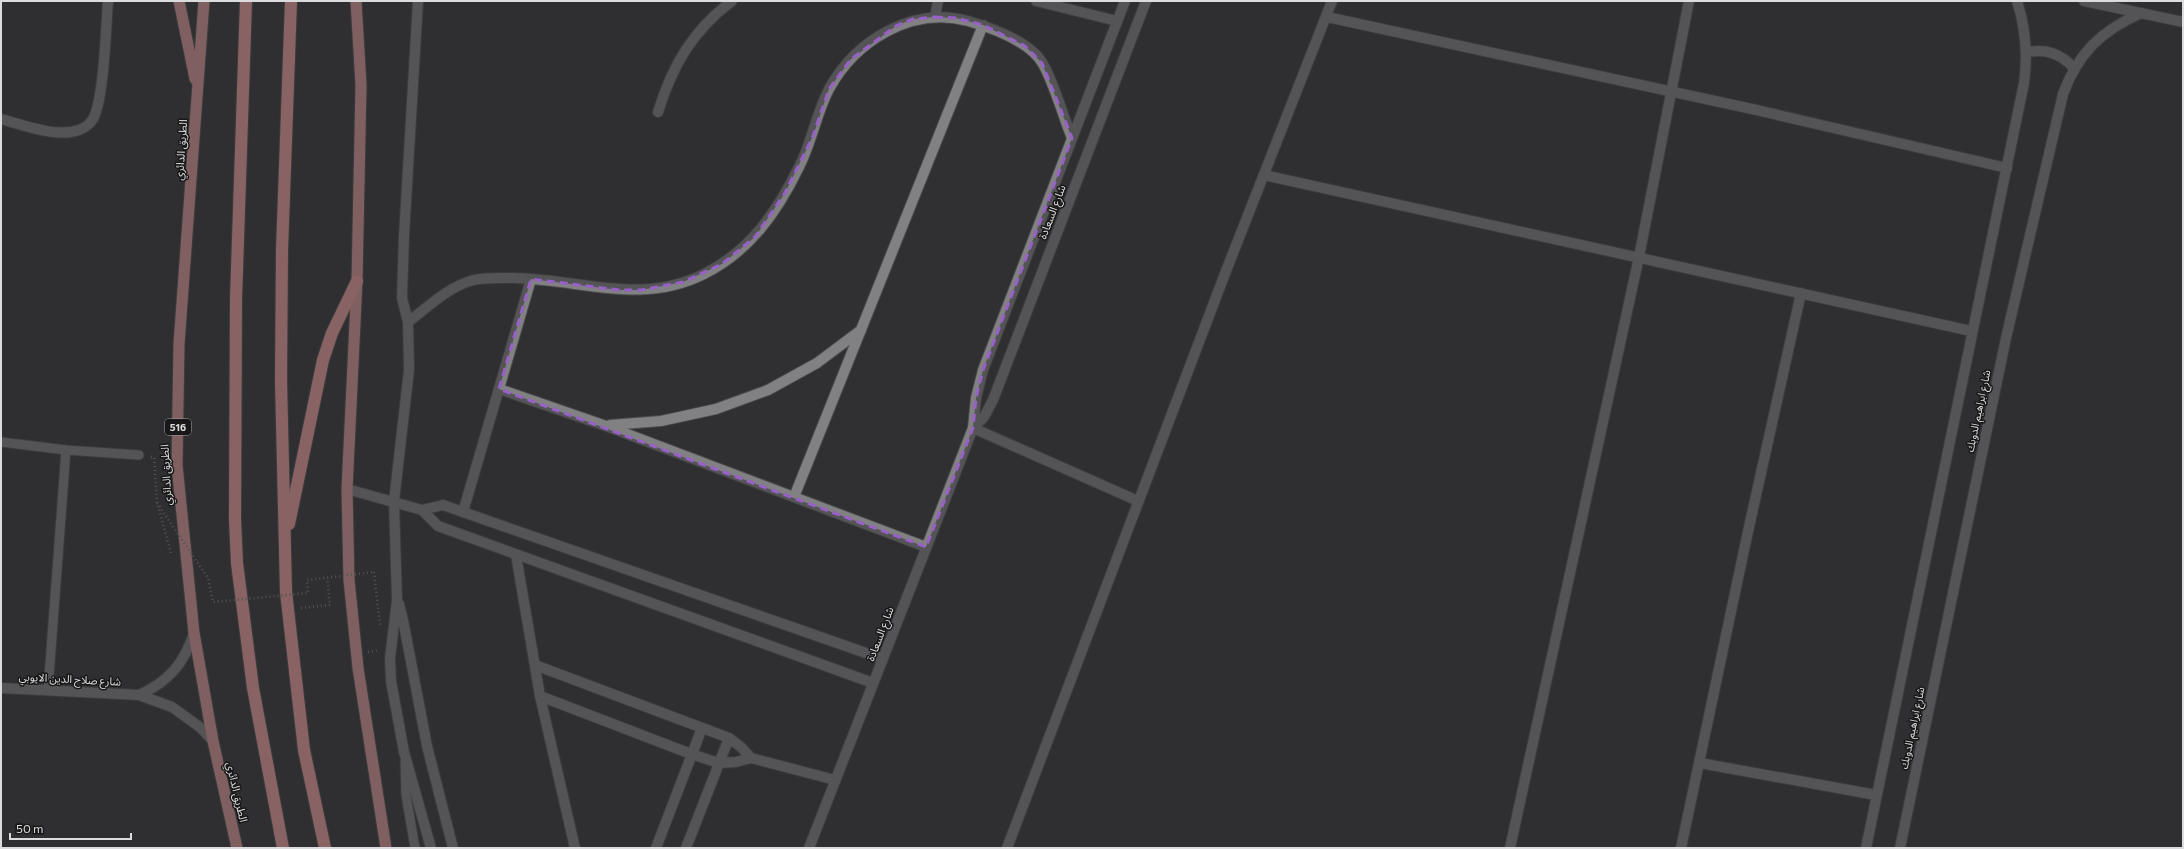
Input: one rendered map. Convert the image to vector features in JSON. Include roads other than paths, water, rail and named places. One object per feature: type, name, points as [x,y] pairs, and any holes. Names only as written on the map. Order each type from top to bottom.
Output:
[{"type":"highway","points":[[179,1],[198,94]]},
{"type":"highway","name":"الطريق الدائري","points":[[204,1],[179,344],[177,465],[194,633],[213,741],[237,848]]},
{"type":"highway","points":[[246,1],[236,299],[235,519],[237,563],[253,688],[283,848]]},
{"type":"highway","points":[[292,1],[282,273],[281,380],[287,610],[304,750],[325,848]]},
{"type":"highway","points":[[356,1],[361,85],[357,281],[347,489],[349,580],[357,661],[386,848]]},
{"type":"highway","points":[[285,544],[323,360],[343,306],[357,281]]},
{"type":"street","points":[[1,119],[43,130],[77,131],[84,128],[92,119],[99,97],[108,1]]},
{"type":"street","points":[[418,1],[404,236],[402,298],[408,322],[409,370],[394,501],[398,600],[390,658],[391,681],[404,752],[431,848]]},
{"type":"street","points":[[658,112],[667,85],[679,58],[696,34],[717,12],[732,1]]},
{"type":"street","points":[[935,17],[938,1]]},
{"type":"street","points":[[1036,1],[1117,21]]},
{"type":"street","name":"شارع السعادة","points":[[809,848],[834,780],[973,428],[976,398],[983,370],[1125,1]]},
{"type":"street","name":"شارع السعادة","points":[[973,428],[984,417],[993,400],[1146,1]]},
{"type":"street","points":[[1007,848],[1138,501],[1332,1]]},
{"type":"street","points":[[1510,848],[1639,257],[1689,1]]},
{"type":"street","name":"شارع ابراهيم الدوبك","points":[[1866,848],[1971,331],[2024,83],[2027,52],[2022,18],[2017,1]]},
{"type":"street","points":[[2084,1],[2183,22]]},
{"type":"street","name":"شارع ابراهيم الدوبك","points":[[1900,848],[2006,338],[2062,94],[2074,68],[2087,50],[2102,35],[2121,22],[2141,13]]},
{"type":"street","points":[[1326,16],[1672,92],[2006,168]]},
{"type":"street","points":[[408,322],[462,284],[486,278],[531,278],[619,290],[641,290],[683,282],[722,264],[755,237],[773,214],[800,165],[829,89],[851,59],[865,46],[896,26],[913,19],[935,17],[956,18],[983,25],[1006,34],[1025,46],[1042,63],[1072,138]]},
{"type":"street","points":[[794,497],[983,25]]},
{"type":"street","points":[[2027,52],[2037,51],[2058,54],[2074,68]]},
{"type":"street","points":[[1264,175],[1971,331]]},
{"type":"street","points":[[463,512],[531,278]]},
{"type":"street","points":[[1681,848],[1747,536],[1801,293]]},
{"type":"street","points":[[606,426],[661,421],[716,409],[768,390],[817,363],[862,329]]},
{"type":"street","points":[[499,389],[606,426],[926,547]]},
{"type":"street","points":[[973,428],[1138,501]]},
{"type":"street","points":[[347,489],[422,510],[438,526],[873,683]]},
{"type":"street","points":[[422,510],[444,505],[883,659]]},
{"type":"street","points":[[516,555],[540,696],[575,848]]},
{"type":"street","points":[[398,600],[427,746],[453,848]]},
{"type":"street","name":"شارع صلاح الدين الايوبي","points":[[139,695],[155,688],[169,678],[180,665],[189,650],[194,633]]},
{"type":"street","points":[[535,666],[729,738],[741,747],[751,758]]},
{"type":"street","name":"شارع صلاح الدين الايوبي","points":[[1,688],[139,695],[156,700],[177,710],[201,728],[213,741]]},
{"type":"street","points":[[540,696],[691,754],[720,763],[736,762],[751,758],[834,780]]},
{"type":"street","points":[[656,848],[702,728]]},
{"type":"street","points":[[686,848],[729,738]]},
{"type":"street","points":[[1700,763],[1876,795]]},
{"type":"lane","points":[[1,442],[66,450],[139,455]]},
{"type":"lane","points":[[48,690],[66,450]]},
{"type":"lane","points":[[404,752],[406,795],[415,848]]}]
